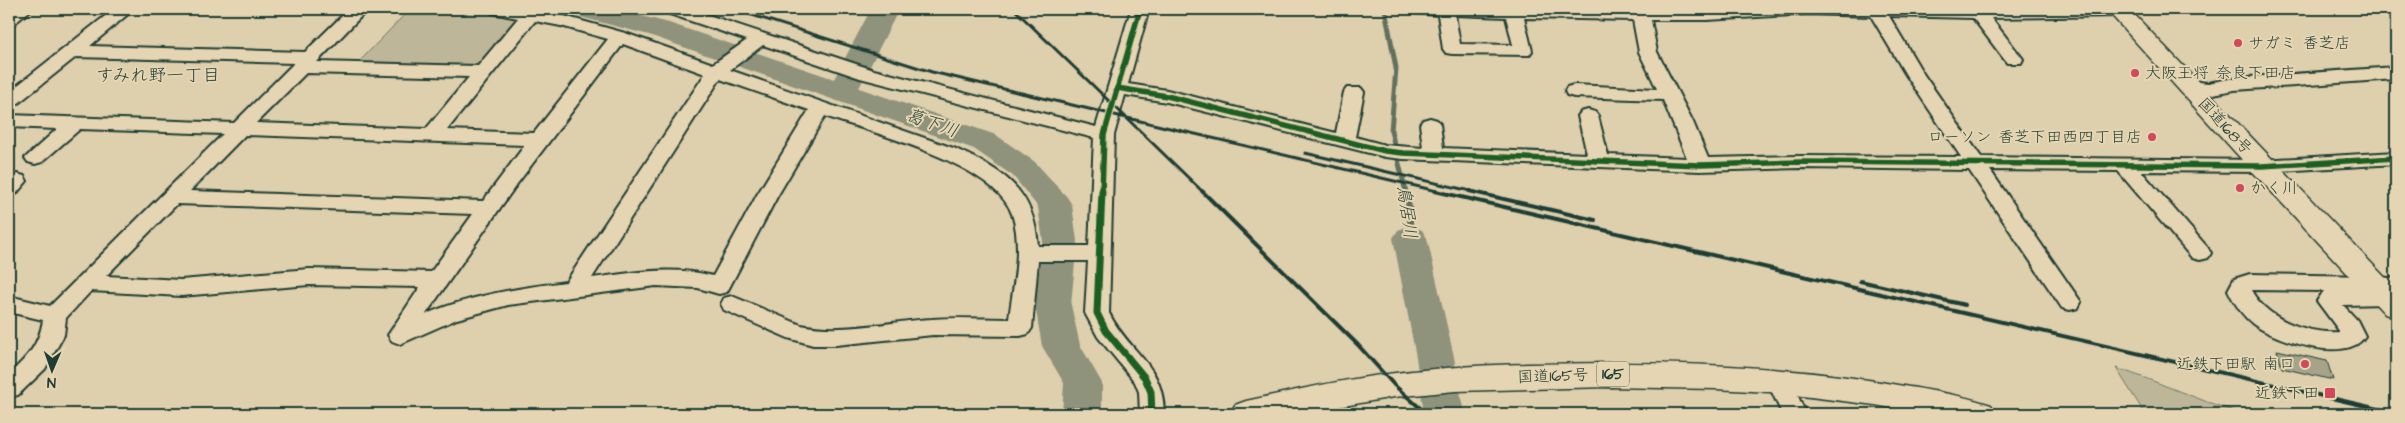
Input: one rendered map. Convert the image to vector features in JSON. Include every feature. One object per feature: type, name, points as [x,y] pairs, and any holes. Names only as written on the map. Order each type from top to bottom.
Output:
[{"type":"highway","name":"国道168号","points":[[2118,10],[2262,166],[2388,293]]},
{"type":"highway","name":"国道165号","points":[[1246,414],[1293,403],[1394,385],[1464,379],[1622,374],[1779,381],[1886,396],[1980,414]]},
{"type":"street","points":[[9,19],[23,9]]},
{"type":"street","points":[[11,98],[124,9]]},
{"type":"street","points":[[9,388],[36,363],[52,335],[55,315],[85,282],[359,9]]},
{"type":"street","points":[[498,9],[531,14],[619,37],[949,153],[977,166],[996,179],[1018,202],[1026,223],[1026,254],[1020,328],[933,327],[836,336],[813,336],[796,332],[732,304]]},
{"type":"street","points":[[673,9],[756,42],[866,74],[1104,135]]},
{"type":"street","points":[[1140,9],[1104,135],[1097,313],[1106,331],[1145,378],[1151,392],[1152,414]]},
{"type":"street","points":[[1422,9],[1514,13],[1591,12],[1641,14],[1876,9],[1978,13],[2118,10]]},
{"type":"street","points":[[1876,9],[1915,75],[2070,302]]},
{"type":"street","points":[[1446,11],[1452,49],[1523,52],[1514,13]]},
{"type":"street","points":[[1978,13],[2014,59]]},
{"type":"street","points":[[432,135],[531,14]]},
{"type":"street","points":[[1641,14],[1648,52],[1670,96],[1700,165]]},
{"type":"street","points":[[619,37],[538,139],[436,280],[400,335],[450,313],[482,303],[573,289],[656,278],[698,280],[719,286],[745,232],[783,166],[822,107]]},
{"type":"street","points":[[573,289],[717,70],[756,42]]},
{"type":"street","points":[[72,51],[482,72]]},
{"type":"street","points":[[2189,87],[2208,89],[2234,84],[2396,73]]},
{"type":"street","points":[[1117,88],[1167,96],[1394,152],[1700,165],[1774,162],[2262,166],[2396,158]]},
{"type":"street","points":[[1574,91],[1670,96]]},
{"type":"street","points":[[1345,140],[1354,92]]},
{"type":"street","points":[[1588,116],[1599,160]]},
{"type":"street","points":[[9,121],[538,139]]},
{"type":"street","points":[[35,158],[76,123]]},
{"type":"street","points":[[1430,124],[1434,154]]},
{"type":"street","points":[[2125,166],[2200,253]]},
{"type":"street","points":[[171,197],[488,208]]},
{"type":"street","points":[[1026,254],[1098,253]]},
{"type":"street","points":[[85,282],[182,288],[309,277],[436,280]]},
{"type":"street","points":[[2250,282],[2388,293],[2331,297],[2328,301],[2331,307],[2351,330],[2353,336],[2343,342],[2284,331],[2272,326],[2258,316],[2239,290],[2242,285],[2250,282]]},
{"type":"street","points":[[9,304],[55,315]]},
{"type":"street","points":[[1779,381],[1794,414]]},
{"type":"shaded area","points":[[410,9],[479,9],[522,15],[483,65],[474,68],[356,65]]},
{"type":"shaded area","points":[[2116,368],[2212,404],[2245,414],[2145,414]]},
{"type":"building","name":"近鉄下田駅 南口","points":[[2277,350],[2327,361],[2333,380],[2282,368]]},
{"type":"waterway","name":"葛下川","points":[[583,9],[659,29],[985,142],[1024,169],[1055,205],[1060,241],[1053,305],[1061,346],[1083,383],[1082,414]]},
{"type":"waterway","points":[[842,92],[885,9]]},
{"type":"waterway","name":"鳥居川","points":[[1385,9],[1396,68],[1391,131],[1406,192]]},
{"type":"waterway","name":"鳥居川","points":[[1405,191],[1410,211],[1410,238]]},
{"type":"waterway","name":"鳥居川","points":[[1410,238],[1435,357],[1444,414]]},
{"type":"railway","points":[[733,9],[932,72],[1126,118]]},
{"type":"railway","points":[[1014,9],[1126,118]]},
{"type":"railway","points":[[1126,118],[1441,192]]},
{"type":"railway","points":[[1126,118],[1203,192]]},
{"type":"railway","points":[[1305,153],[1475,192]]},
{"type":"railway","points":[[1202,191],[1358,345],[1394,385],[1427,414]]},
{"type":"railway","points":[[1435,191],[2396,413]]},
{"type":"railway","points":[[1469,191],[1595,220]]},
{"type":"railway","points":[[1860,281],[1965,305]]},
{"type":"cycle path","points":[[1140,9],[1104,135],[1097,313],[1106,331],[1145,378],[1151,392],[1152,414]]},
{"type":"cycle path","points":[[1117,88],[1167,96],[1385,151],[1403,153],[1700,165],[1800,162],[2262,166],[2396,158]]},
{"type":"place","name":"サガミ 香芝店","points":[[2238,43]]},
{"type":"place","name":"大阪王将 奈良下田店","points":[[2135,73]]},
{"type":"place","name":"ローソン 香芝下田西四丁目店","points":[[2152,137]]},
{"type":"place","name":"かく川","points":[[2240,188]]},
{"type":"place","name":"近鉄下田駅 南口","points":[[2305,364]]},
{"type":"place","name":"近鉄下田","points":[[2330,393]]},
{"type":"district","name":"すみれ野一丁目","points":[[158,75]]}]
